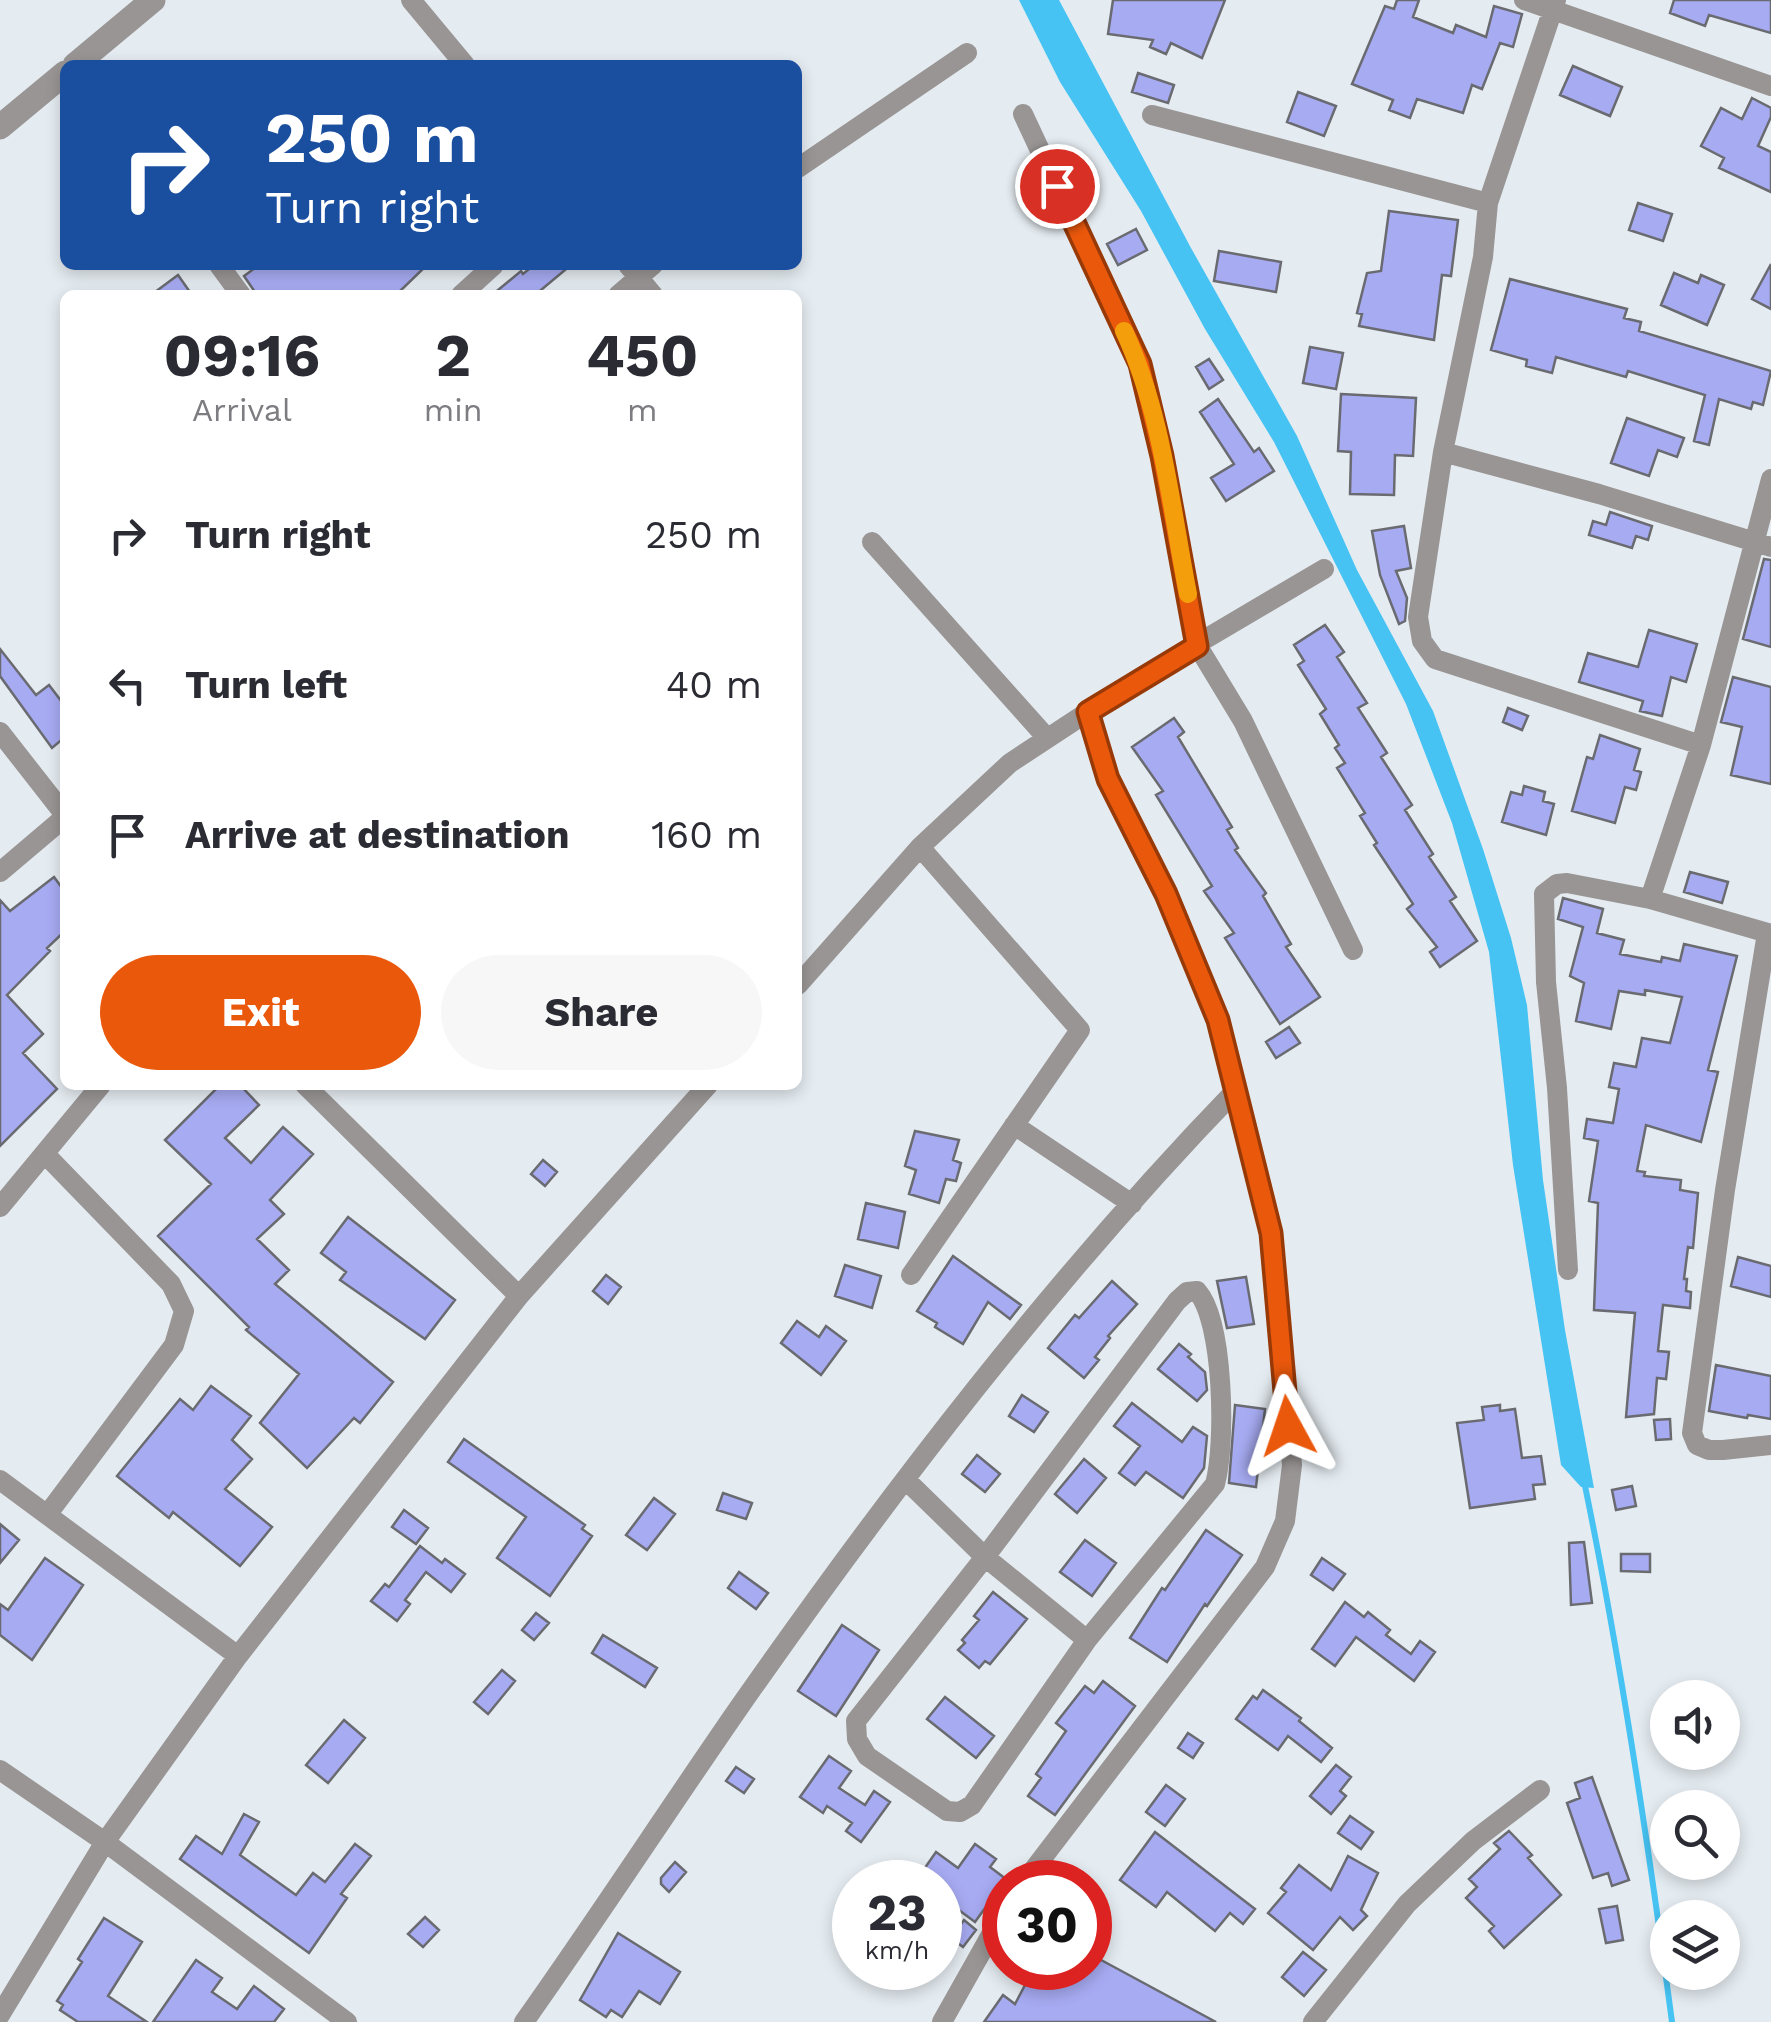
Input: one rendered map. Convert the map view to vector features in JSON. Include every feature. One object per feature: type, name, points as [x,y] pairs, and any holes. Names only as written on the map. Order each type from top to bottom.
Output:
[{"type":"street","points":[[81,60],[153,0]]},
{"type":"street","points":[[411,0],[461,60]]},
{"type":"street","points":[[1524,0],[1555,4],[1771,86]]},
{"type":"street","points":[[1555,4],[1488,202],[1483,257],[1443,452],[1418,616],[1422,641],[1435,659],[1701,745]]},
{"type":"street","points":[[802,165],[967,53]]},
{"type":"street","points":[[0,126],[60,77]]},
{"type":"street","points":[[1024,114],[1140,364],[1162,456],[1197,646],[1243,721],[1353,950]]},
{"type":"street","points":[[1152,115],[1488,202]]},
{"type":"street","points":[[466,290],[488,270]]},
{"type":"street","points":[[622,290],[639,270]]},
{"type":"street","points":[[1443,452],[1599,494],[1763,545]]},
{"type":"street","points":[[1650,900],[1763,545],[1771,479]]},
{"type":"street","points":[[872,542],[1047,738]]},
{"type":"street","points":[[802,980],[920,847],[1010,763],[1324,568]]},
{"type":"street","points":[[1041,1860],[1265,1568],[1285,1521],[1292,1465],[1271,1233],[1237,1089],[1218,1020],[1166,894],[1108,779],[1088,712]]},
{"type":"street","points":[[0,732],[60,804]]},
{"type":"street","points":[[0,872],[60,808]]},
{"type":"street","points":[[911,1275],[1080,1030],[920,847]]},
{"type":"street","points":[[1568,1270],[1546,982],[1544,894],[1557,884],[1567,884],[1650,900],[1769,934],[1725,1190],[1692,1433],[1698,1445],[1709,1450],[1771,1445]]},
{"type":"street","points":[[524,2022],[599,1918],[738,1708],[906,1480],[1062,1284],[1237,1089]]},
{"type":"street","points":[[0,1207],[97,1090]]},
{"type":"street","points":[[309,1090],[518,1296]]},
{"type":"street","points":[[7,2016],[105,1842],[238,1656],[518,1296],[703,1090]]},
{"type":"street","points":[[1014,1125],[1132,1204]]},
{"type":"street","points":[[45,1154],[171,1284],[184,1310],[174,1345],[47,1515]]},
{"type":"street","points":[[1196,1291],[1205,1300],[1220,1372],[1220,1466],[1215,1484],[1087,1640],[972,1806],[960,1812],[946,1811],[867,1756],[857,1739],[856,1721],[984,1557],[1177,1301],[1187,1292],[1196,1291]]},
{"type":"street","points":[[0,1480],[238,1656]]},
{"type":"street","points":[[906,1480],[984,1557],[1087,1640]]},
{"type":"street","points":[[0,1770],[105,1842],[347,2022]]},
{"type":"street","points":[[1313,2022],[1406,1904],[1473,1841],[1540,1790]]},
{"type":"street","points":[[942,2022],[982,1951]]},
{"type":"water","points":[[1019,0],[1059,0],[1297,436],[1357,570],[1433,711],[1483,849],[1527,1005],[1543,1180],[1594,1488],[1581,1487],[1561,1465],[1513,1165],[1489,952],[1452,823],[1406,704],[1274,442],[1205,329],[1141,211],[1060,82]]},
{"type":"building","points":[[1113,0],[1225,0],[1202,58],[1171,43],[1166,54],[1150,47],[1153,40],[1108,34]]},
{"type":"building","points":[[1397,0],[1419,0],[1413,17],[1453,33],[1456,25],[1486,37],[1494,6],[1522,14],[1513,47],[1500,43],[1482,89],[1472,85],[1463,113],[1417,99],[1410,118],[1389,110],[1393,100],[1352,84],[1385,6],[1394,9]]},
{"type":"building","points":[[1674,0],[1771,0],[1771,33],[1709,15],[1705,26],[1670,13]]},
{"type":"building","points":[[1573,66],[1622,87],[1610,116],[1560,95]]},
{"type":"building","points":[[1138,73],[1174,85],[1168,103],[1132,92]]},
{"type":"building","points":[[1298,92],[1336,106],[1324,136],[1287,122]]},
{"type":"building","points":[[1752,98],[1771,108],[1758,146],[1771,152],[1771,192],[1719,168],[1724,158],[1701,146],[1721,108],[1742,119]]},
{"type":"building","points":[[1638,203],[1672,214],[1663,241],[1629,230]]},
{"type":"building","points":[[1389,211],[1458,220],[1451,276],[1442,275],[1434,340],[1359,326],[1362,314],[1357,313],[1367,273],[1381,271]]},
{"type":"building","points":[[1136,229],[1147,250],[1118,265],[1107,244]]},
{"type":"building","points":[[1219,251],[1281,262],[1276,292],[1214,281]]},
{"type":"building","points":[[1771,264],[1771,309],[1752,299]]},
{"type":"building","points":[[252,270],[422,270],[401,290],[254,290],[244,276]]},
{"type":"building","points":[[528,270],[565,270],[541,290],[498,290],[521,271],[523,274]]},
{"type":"building","points":[[1674,273],[1698,283],[1701,275],[1724,285],[1707,325],[1661,305]]},
{"type":"building","points":[[178,275],[188,290],[158,290]]},
{"type":"building","points":[[1510,279],[1627,309],[1624,318],[1641,322],[1639,331],[1771,371],[1763,405],[1753,402],[1751,409],[1719,399],[1709,445],[1694,441],[1705,395],[1628,371],[1626,377],[1556,357],[1552,373],[1526,366],[1527,360],[1491,350]]},
{"type":"building","points":[[1310,347],[1343,353],[1336,389],[1303,383]]},
{"type":"building","points":[[1209,359],[1223,380],[1209,389],[1196,367]]},
{"type":"building","points":[[1341,394],[1416,398],[1413,456],[1395,455],[1394,495],[1350,494],[1351,452],[1338,451]]},
{"type":"building","points":[[1218,399],[1254,452],[1259,448],[1274,471],[1226,501],[1211,478],[1234,464],[1200,412]]},
{"type":"building","points":[[1627,418],[1684,438],[1677,457],[1658,450],[1649,476],[1611,463]]},
{"type":"building","points":[[1610,512],[1652,526],[1648,540],[1636,536],[1632,548],[1589,535],[1593,521],[1606,525]]},
{"type":"building","points":[[1404,526],[1411,568],[1396,571],[1407,598],[1405,621],[1399,624],[1380,575],[1372,531]]},
{"type":"building","points":[[1764,559],[1771,560],[1771,647],[1743,639]]},
{"type":"building","points":[[1325,625],[1344,652],[1337,657],[1367,703],[1358,708],[1387,753],[1381,757],[1412,805],[1405,810],[1433,854],[1429,857],[1456,897],[1450,901],[1477,941],[1440,967],[1430,952],[1437,947],[1407,909],[1413,904],[1374,845],[1377,843],[1360,816],[1365,813],[1337,768],[1345,763],[1320,714],[1326,709],[1298,665],[1304,661],[1294,645]]},
{"type":"building","points":[[1649,630],[1697,644],[1686,682],[1671,677],[1662,716],[1640,711],[1643,701],[1579,682],[1588,653],[1638,667]]},
{"type":"building","points":[[0,649],[36,695],[49,685],[60,699],[60,741],[52,748],[0,676]]},
{"type":"building","points":[[1733,677],[1771,687],[1771,784],[1731,775],[1742,727],[1721,722]]},
{"type":"building","points":[[1508,708],[1528,716],[1522,730],[1503,722]]},
{"type":"building","points":[[1174,718],[1184,732],[1178,737],[1232,827],[1227,830],[1238,848],[1235,850],[1266,893],[1263,896],[1291,944],[1286,947],[1320,997],[1280,1024],[1225,938],[1234,933],[1204,891],[1212,886],[1156,795],[1163,791],[1132,747]]},
{"type":"building","points":[[1600,735],[1640,749],[1634,770],[1641,772],[1636,790],[1625,787],[1615,823],[1572,811],[1587,757],[1593,759]]},
{"type":"building","points":[[1524,786],[1545,792],[1543,801],[1554,804],[1546,835],[1502,822],[1511,792],[1522,795]]},
{"type":"building","points":[[1690,872],[1728,882],[1722,903],[1684,892]]},
{"type":"building","points":[[54,877],[60,885],[60,936],[7,995],[43,1034],[23,1053],[57,1089],[0,1146],[0,900],[10,911]]},
{"type":"building","points":[[1563,898],[1603,909],[1597,933],[1624,940],[1620,954],[1661,962],[1662,957],[1680,961],[1684,944],[1737,956],[1708,1070],[1718,1072],[1701,1142],[1646,1125],[1637,1171],[1645,1172],[1644,1176],[1681,1180],[1680,1190],[1698,1193],[1693,1248],[1688,1247],[1684,1279],[1686,1291],[1691,1292],[1690,1308],[1663,1305],[1658,1351],[1669,1352],[1666,1379],[1657,1378],[1654,1414],[1626,1417],[1635,1313],[1594,1310],[1598,1203],[1589,1201],[1598,1141],[1584,1138],[1587,1119],[1613,1123],[1619,1089],[1609,1087],[1614,1063],[1636,1067],[1642,1038],[1670,1043],[1682,997],[1645,990],[1645,995],[1619,991],[1611,1029],[1576,1021],[1584,983],[1570,976],[1583,927],[1558,919]]},
{"type":"building","points":[[1289,1027],[1300,1043],[1276,1058],[1266,1042]]},
{"type":"building","points":[[215,1090],[245,1090],[259,1105],[225,1138],[251,1163],[283,1127],[313,1154],[270,1200],[284,1214],[257,1239],[289,1270],[275,1284],[393,1382],[360,1423],[354,1418],[307,1468],[260,1423],[299,1374],[246,1330],[249,1327],[158,1236],[211,1184],[165,1140]]},
{"type":"building","points":[[915,1131],[959,1140],[953,1160],[961,1163],[956,1181],[946,1179],[939,1203],[909,1194],[916,1170],[905,1166]]},
{"type":"building","points":[[543,1160],[557,1172],[545,1186],[531,1174]]},
{"type":"building","points":[[866,1203],[905,1212],[898,1248],[858,1239]]},
{"type":"building","points":[[348,1217],[455,1300],[425,1339],[340,1280],[346,1272],[321,1253]]},
{"type":"building","points":[[953,1256],[1021,1305],[1010,1319],[988,1302],[963,1344],[917,1311]]},
{"type":"building","points":[[1738,1257],[1771,1266],[1771,1297],[1731,1286]]},
{"type":"building","points":[[845,1265],[881,1276],[872,1308],[835,1296]]},
{"type":"building","points":[[606,1275],[621,1287],[608,1304],[593,1291]]},
{"type":"building","points":[[1246,1277],[1254,1324],[1227,1328],[1217,1281]]},
{"type":"building","points":[[1112,1281],[1137,1304],[1108,1336],[1095,1357],[1099,1360],[1084,1378],[1048,1348],[1075,1315],[1079,1318]]},
{"type":"building","points":[[797,1321],[819,1337],[826,1326],[846,1341],[821,1375],[781,1343]]},
{"type":"building","points":[[1179,1344],[1205,1372],[1207,1390],[1197,1401],[1158,1369]]},
{"type":"building","points":[[1716,1365],[1771,1376],[1771,1419],[1709,1411]]},
{"type":"building","points":[[211,1386],[251,1416],[232,1440],[252,1459],[225,1489],[272,1527],[240,1566],[173,1512],[169,1518],[117,1476],[180,1399],[193,1410]]},
{"type":"building","points":[[1022,1395],[1048,1412],[1034,1432],[1009,1416]]},
{"type":"building","points":[[1132,1403],[1182,1442],[1193,1427],[1207,1436],[1204,1468],[1183,1498],[1146,1472],[1135,1485],[1119,1473],[1140,1446],[1114,1426]]},
{"type":"building","points":[[1235,1405],[1265,1409],[1256,1487],[1229,1483]]},
{"type":"building","points":[[1500,1405],[1500,1411],[1515,1409],[1522,1458],[1541,1456],[1545,1484],[1533,1485],[1535,1499],[1470,1508],[1457,1423],[1484,1420],[1482,1407]]},
{"type":"building","points":[[1670,1419],[1671,1439],[1656,1440],[1654,1420]]},
{"type":"building","points":[[464,1439],[585,1525],[582,1529],[592,1536],[550,1596],[497,1558],[526,1517],[448,1462]]},
{"type":"building","points":[[977,1455],[1000,1474],[985,1492],[962,1474]]},
{"type":"building","points":[[1084,1459],[1106,1478],[1077,1513],[1055,1494]]},
{"type":"building","points":[[1632,1486],[1636,1506],[1616,1510],[1612,1490]]},
{"type":"building","points":[[723,1493],[752,1503],[746,1519],[717,1510]]},
{"type":"building","points":[[654,1498],[675,1514],[647,1550],[626,1535]]},
{"type":"building","points":[[404,1510],[428,1528],[416,1544],[392,1527]]},
{"type":"building","points":[[0,1524],[19,1540],[0,1563]]},
{"type":"building","points":[[1206,1530],[1242,1555],[1167,1662],[1130,1638]]},
{"type":"building","points":[[1085,1540],[1116,1563],[1092,1596],[1060,1572]]},
{"type":"building","points":[[1584,1542],[1592,1603],[1571,1605],[1569,1543]]},
{"type":"building","points":[[420,1546],[465,1574],[451,1592],[426,1572],[405,1600],[410,1604],[397,1621],[371,1601],[385,1584],[389,1587]]},
{"type":"building","points":[[1621,1554],[1650,1554],[1650,1572],[1621,1571]]},
{"type":"building","points":[[45,1558],[83,1585],[32,1660],[0,1635],[0,1604],[8,1610]]},
{"type":"building","points":[[1322,1558],[1345,1574],[1333,1590],[1311,1575]]},
{"type":"building","points":[[739,1572],[768,1593],[756,1609],[728,1588]]},
{"type":"building","points":[[993,1592],[1027,1619],[990,1664],[985,1661],[979,1668],[958,1650],[979,1620],[974,1616]]},
{"type":"building","points":[[1345,1602],[1364,1617],[1368,1612],[1390,1630],[1386,1635],[1411,1654],[1420,1641],[1435,1652],[1414,1681],[1356,1637],[1335,1666],[1312,1649]]},
{"type":"building","points":[[536,1613],[549,1623],[534,1640],[522,1630]]},
{"type":"building","points":[[842,1625],[879,1650],[836,1716],[798,1691]]},
{"type":"building","points":[[603,1635],[657,1668],[645,1687],[592,1653]]},
{"type":"building","points":[[502,1670],[515,1681],[488,1714],[474,1702]]},
{"type":"building","points":[[1103,1681],[1135,1706],[1055,1815],[1028,1796],[1041,1778],[1036,1774],[1066,1731],[1056,1723],[1085,1686],[1094,1693]]},
{"type":"building","points":[[1263,1690],[1301,1718],[1299,1721],[1332,1748],[1321,1762],[1288,1736],[1278,1750],[1236,1719],[1253,1696],[1257,1699]]},
{"type":"building","points":[[945,1697],[994,1736],[976,1758],[927,1719]]},
{"type":"building","points":[[344,1720],[365,1738],[328,1783],[306,1765]]},
{"type":"building","points":[[1188,1733],[1203,1743],[1193,1758],[1178,1748]]},
{"type":"building","points":[[829,1756],[851,1771],[839,1788],[865,1805],[874,1791],[890,1802],[861,1842],[846,1831],[852,1823],[827,1806],[823,1813],[800,1797]]},
{"type":"building","points":[[1336,1765],[1351,1777],[1340,1791],[1346,1796],[1331,1814],[1310,1796]]},
{"type":"building","points":[[736,1767],[754,1779],[744,1793],[726,1781]]},
{"type":"building","points":[[1592,1777],[1629,1880],[1612,1886],[1608,1873],[1593,1878],[1567,1803],[1580,1798],[1575,1783]]},
{"type":"building","points":[[1166,1785],[1185,1799],[1165,1826],[1146,1812]]},
{"type":"building","points":[[244,1814],[259,1822],[240,1855],[296,1895],[313,1873],[325,1882],[355,1844],[371,1856],[341,1894],[347,1898],[309,1953],[180,1859],[196,1836],[222,1854]]},
{"type":"building","points":[[1350,1816],[1373,1832],[1361,1849],[1338,1833]]},
{"type":"building","points":[[1509,1831],[1561,1895],[1504,1948],[1489,1931],[1494,1926],[1466,1898],[1477,1887],[1469,1879],[1500,1849],[1494,1843]]},
{"type":"building","points":[[1155,1832],[1255,1909],[1243,1924],[1230,1913],[1215,1931],[1167,1892],[1156,1907],[1120,1880]]},
{"type":"building","points":[[975,1844],[996,1859],[982,1860],[982,1912],[975,1922],[962,1912],[962,1862]]},
{"type":"building","points":[[936,1852],[947,1860],[930,1860]]},
{"type":"building","points":[[1348,1856],[1378,1873],[1361,1910],[1367,1916],[1353,1930],[1340,1917],[1313,1950],[1268,1913],[1286,1892],[1281,1888],[1299,1865],[1331,1890]]},
{"type":"building","points":[[675,1862],[686,1872],[669,1892],[661,1878]]},
{"type":"building","points":[[1617,1906],[1623,1940],[1606,1943],[1599,1909]]},
{"type":"building","points":[[425,1917],[439,1930],[423,1947],[408,1934]]},
{"type":"building","points":[[104,1918],[142,1942],[108,1996],[147,2022],[78,2022],[60,2010],[63,2005],[57,2001]]},
{"type":"building","points":[[964,1920],[976,1930],[963,1947],[962,1946]]},
{"type":"building","points":[[618,1933],[680,1972],[660,2004],[639,1991],[622,2017],[611,2010],[606,2017],[580,2000]]},
{"type":"building","points":[[1303,1952],[1326,1970],[1304,1996],[1282,1977]]},
{"type":"building","points":[[196,1960],[222,1978],[212,1992],[237,2009],[254,1986],[284,2009],[274,2022],[153,2022]]},
{"type":"building","points":[[1112,1966],[1216,2022],[984,2022],[1003,1995],[1015,2004],[1022,1990],[1112,1990]]},
{"type":"waterway","points":[[1584,1481],[1633,1751],[1672,2022]]},
{"type":"slow traffic","points":[[1124,331],[1140,364],[1188,594]]},
{"type":"route","points":[[1057,186],[1140,364],[1162,456],[1197,646],[1088,712],[1108,779],[1166,894],[1218,1020],[1271,1233],[1288,1426]]}]
